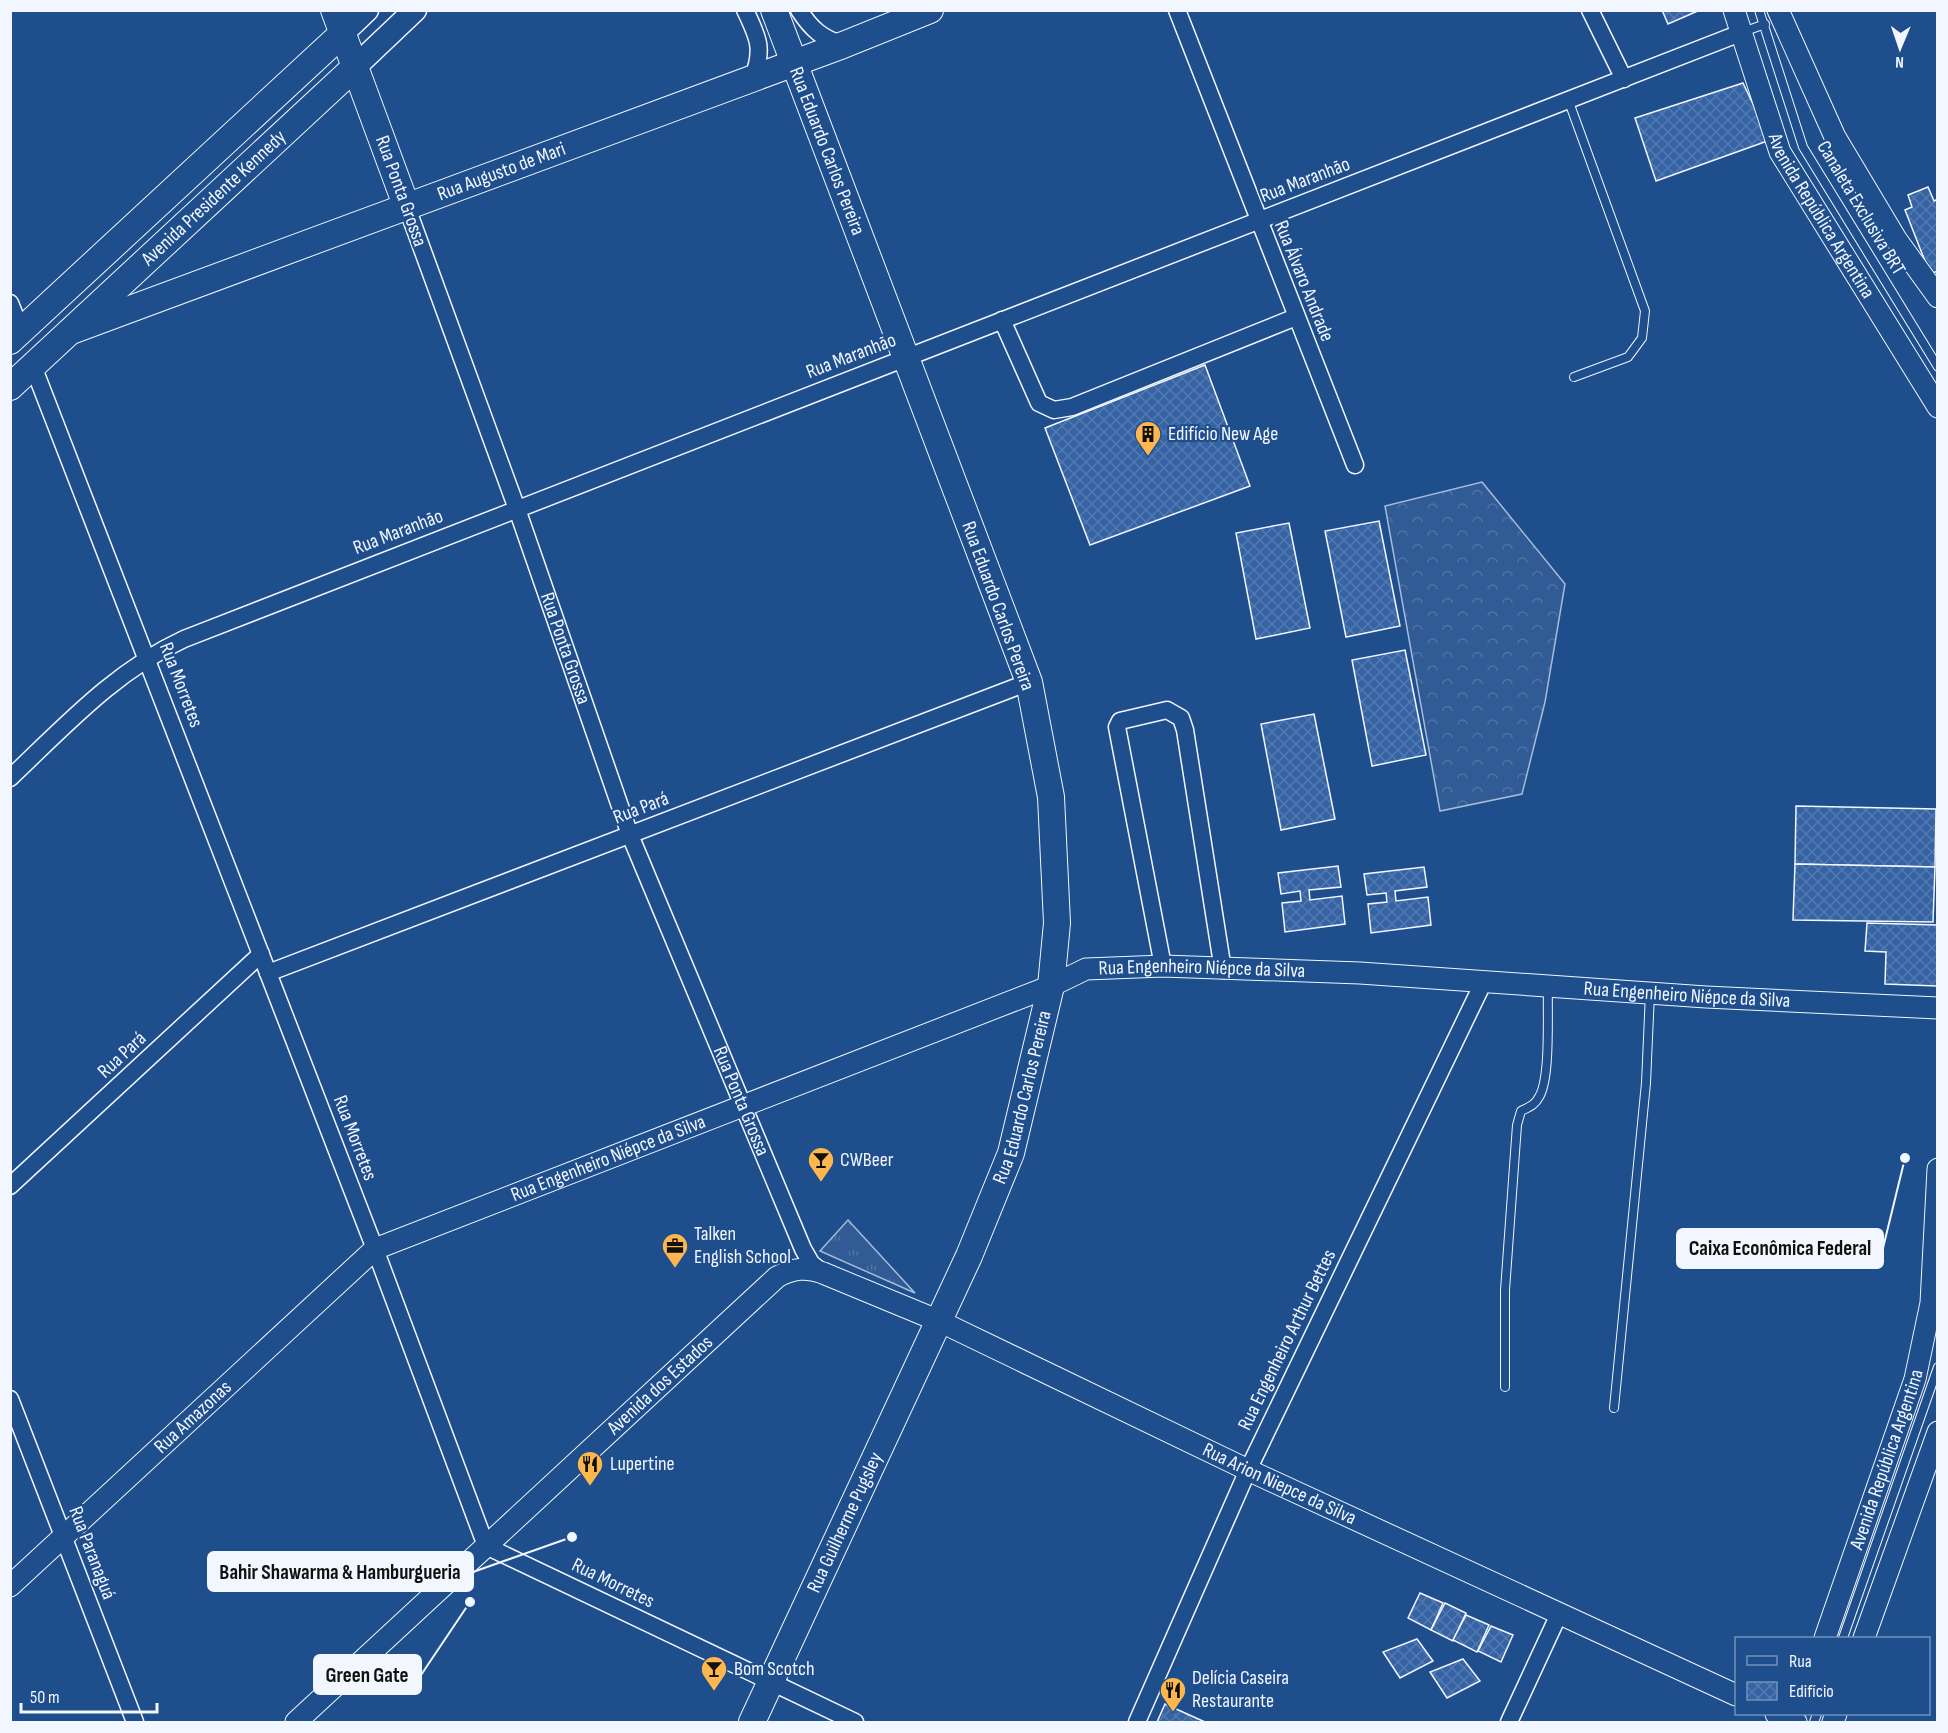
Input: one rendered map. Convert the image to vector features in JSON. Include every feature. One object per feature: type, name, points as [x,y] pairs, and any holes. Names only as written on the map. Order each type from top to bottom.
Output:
[{"type":"main road","name":"Avenida Presidente Kennedy","points":[[14,336],[100,259],[338,22],[367,10]]},
{"type":"main road","name":"Avenida Presidente Kennedy","points":[[10,387],[415,10]]},
{"type":"main road","name":"Rua Eduardo Carlos Pereira","points":[[774,10],[1029,682],[1052,797],[1057,924],[1051,986],[1011,1153],[990,1208],[939,1321]]},
{"type":"main road","name":"Rua Augusto de Mari","points":[[71,331],[843,45],[930,10]]},
{"type":"main road","name":"Rua Ponta Grossa","points":[[338,22],[406,205]]},
{"type":"main road","points":[[100,259],[142,304]]},
{"type":"main road","name":"Rua Guilherme Pugsley","points":[[752,1722],[939,1321]]},
{"type":"street","name":"Rua Eduardo Carlos Pereira","points":[[745,10],[756,33],[761,56],[753,77]]},
{"type":"street","points":[[799,10],[813,30],[824,38],[843,45]]},
{"type":"street","name":"Rua Álvaro Andrade","points":[[1177,10],[1257,221],[1354,465]]},
{"type":"street","points":[[1590,10],[1624,79]]},
{"type":"street","name":"Avenida República Argentina","points":[[1734,10],[1780,152],[1938,407]]},
{"type":"street","points":[[1772,17],[1835,137],[1896,239],[1938,297]]},
{"type":"street","name":"Rua Maranhão","points":[[10,778],[110,684],[147,657],[206,630],[1569,102],[1743,32]]},
{"type":"street","name":"Rua Ponta Grossa","points":[[406,205],[517,509],[630,835],[802,1249],[811,1263],[823,1273]]},
{"type":"street","points":[[10,303],[14,336]]},
{"type":"street","points":[[1002,320],[1040,403],[1054,410],[1072,407],[1296,317]]},
{"type":"street","name":"Rua Morretes","points":[[33,366],[375,1249],[486,1546],[855,1722]]},
{"type":"street","name":"Rua Pará","points":[[268,973],[1029,682]]},
{"type":"street","points":[[1163,966],[1117,727],[1120,721],[1167,710],[1181,718],[1185,730],[1223,970]]},
{"type":"street","name":"Rua Pará","points":[[10,1186],[261,954]]},
{"type":"street","name":"Rua Engenheiro Niépce da Silva","points":[[375,1249],[1051,986],[1086,969],[1163,966],[1223,970],[1360,973],[1650,993],[1938,1008]]},
{"type":"street","name":"Rua Engenheiro Arthur Bettes","points":[[1137,1722],[1248,1470],[1484,981]]},
{"type":"street","name":"Avenida República Argentina","points":[[1825,1637],[1915,1379],[1931,1303],[1938,1170]]},
{"type":"street","name":"Rua Amazonas","points":[[10,1586],[375,1249]]},
{"type":"street","name":"Avenida dos Estados","points":[[296,1722],[777,1277],[804,1268],[823,1273]]},
{"type":"street","name":"Rua Arion Niepce da Silva","points":[[823,1273],[939,1321],[1248,1470],[1735,1694]]},
{"type":"street","name":"Rua Paranaguá","points":[[10,1399],[135,1722]]},
{"type":"street","name":"Avenida República Argentina","points":[[1864,1637],[1938,1432]]},
{"type":"street","points":[[1509,1722],[1559,1614]]},
{"type":"street","points":[[1780,1715],[1796,1722]]},
{"type":"lane","name":"Canaleta Exclusiva BRT","points":[[1759,10],[1772,17],[1803,147],[1938,367]]},
{"type":"lane","points":[[1743,32],[1772,17]]},
{"type":"lane","points":[[1569,102],[1646,311],[1642,338],[1628,357],[1574,377]]},
{"type":"lane","points":[[1505,1387],[1504,1290],[1517,1125],[1521,1111],[1533,1106],[1541,1096],[1545,1075],[1548,985]]},
{"type":"lane","points":[[1614,1408],[1646,1083],[1650,993]]},
{"type":"lane","points":[[1843,1637],[1938,1367]]},
{"type":"green space","points":[[1482,482],[1565,584],[1545,702],[1522,794],[1440,811],[1385,506]]},
{"type":"green space","points":[[848,1220],[915,1293],[820,1251]]},
{"type":"building","points":[[1662,10],[1700,10],[1668,24]]},
{"type":"building","points":[[1743,83],[1770,140],[1656,181],[1635,118]]},
{"type":"building","points":[[1928,187],[1934,201],[1938,199],[1938,271],[1930,274],[1905,210],[1912,207],[1908,195]]},
{"type":"building","name":"Edifício New Age","points":[[1205,365],[1250,486],[1090,545],[1045,428]]},
{"type":"building","points":[[1379,521],[1400,626],[1346,637],[1325,531]]},
{"type":"building","points":[[1289,523],[1310,628],[1256,639],[1236,533]]},
{"type":"building","points":[[1405,650],[1426,755],[1372,766],[1352,660]]},
{"type":"building","points":[[1314,714],[1335,819],[1281,830],[1261,724]]},
{"type":"building","points":[[1796,806],[1936,809],[1935,867],[1795,864]]},
{"type":"building","points":[[1795,864],[1935,867],[1933,922],[1793,920]]},
{"type":"building","points":[[1338,866],[1341,887],[1309,890],[1310,900],[1342,896],[1345,924],[1285,932],[1282,903],[1301,901],[1300,891],[1281,894],[1278,873]]},
{"type":"building","points":[[1424,867],[1427,887],[1395,891],[1396,901],[1428,897],[1431,925],[1371,933],[1368,904],[1387,902],[1386,893],[1367,895],[1364,874]]},
{"type":"building","points":[[1867,923],[1938,925],[1937,986],[1885,984],[1886,952],[1865,951]]},
{"type":"building","points":[[1420,1593],[1443,1603],[1431,1630],[1408,1618]]},
{"type":"building","points":[[1445,1603],[1466,1613],[1453,1641],[1431,1630]]},
{"type":"building","points":[[1466,1615],[1489,1625],[1477,1652],[1453,1640]]},
{"type":"building","points":[[1491,1626],[1513,1635],[1501,1662],[1478,1651]]},
{"type":"building","points":[[1417,1639],[1433,1661],[1400,1678],[1383,1652]]},
{"type":"building","points":[[1463,1659],[1480,1681],[1447,1698],[1430,1672]]},
{"type":"building","name":"Delícia Caseira Restaurante","points":[[1165,1704],[1205,1722],[1157,1722]]},
{"type":"place","name":"Edifício New Age","points":[[1148,457]]},
{"type":"place","name":"Caixa Econômica Federal","points":[[1905,1158]]},
{"type":"place","name":"CWBeer","points":[[821,1183]]},
{"type":"place","name":"Talken English School","points":[[675,1269]]},
{"type":"place","name":"Lupertine","points":[[590,1487]]},
{"type":"place","name":"Bahir Shawarma & Hamburgueria","points":[[572,1537]]},
{"type":"place","name":"Green Gate","points":[[470,1602]]},
{"type":"place","name":"Bom Scotch","points":[[714,1692]]},
{"type":"place","name":"Delícia Caseira Restaurante","points":[[1173,1713]]}]
